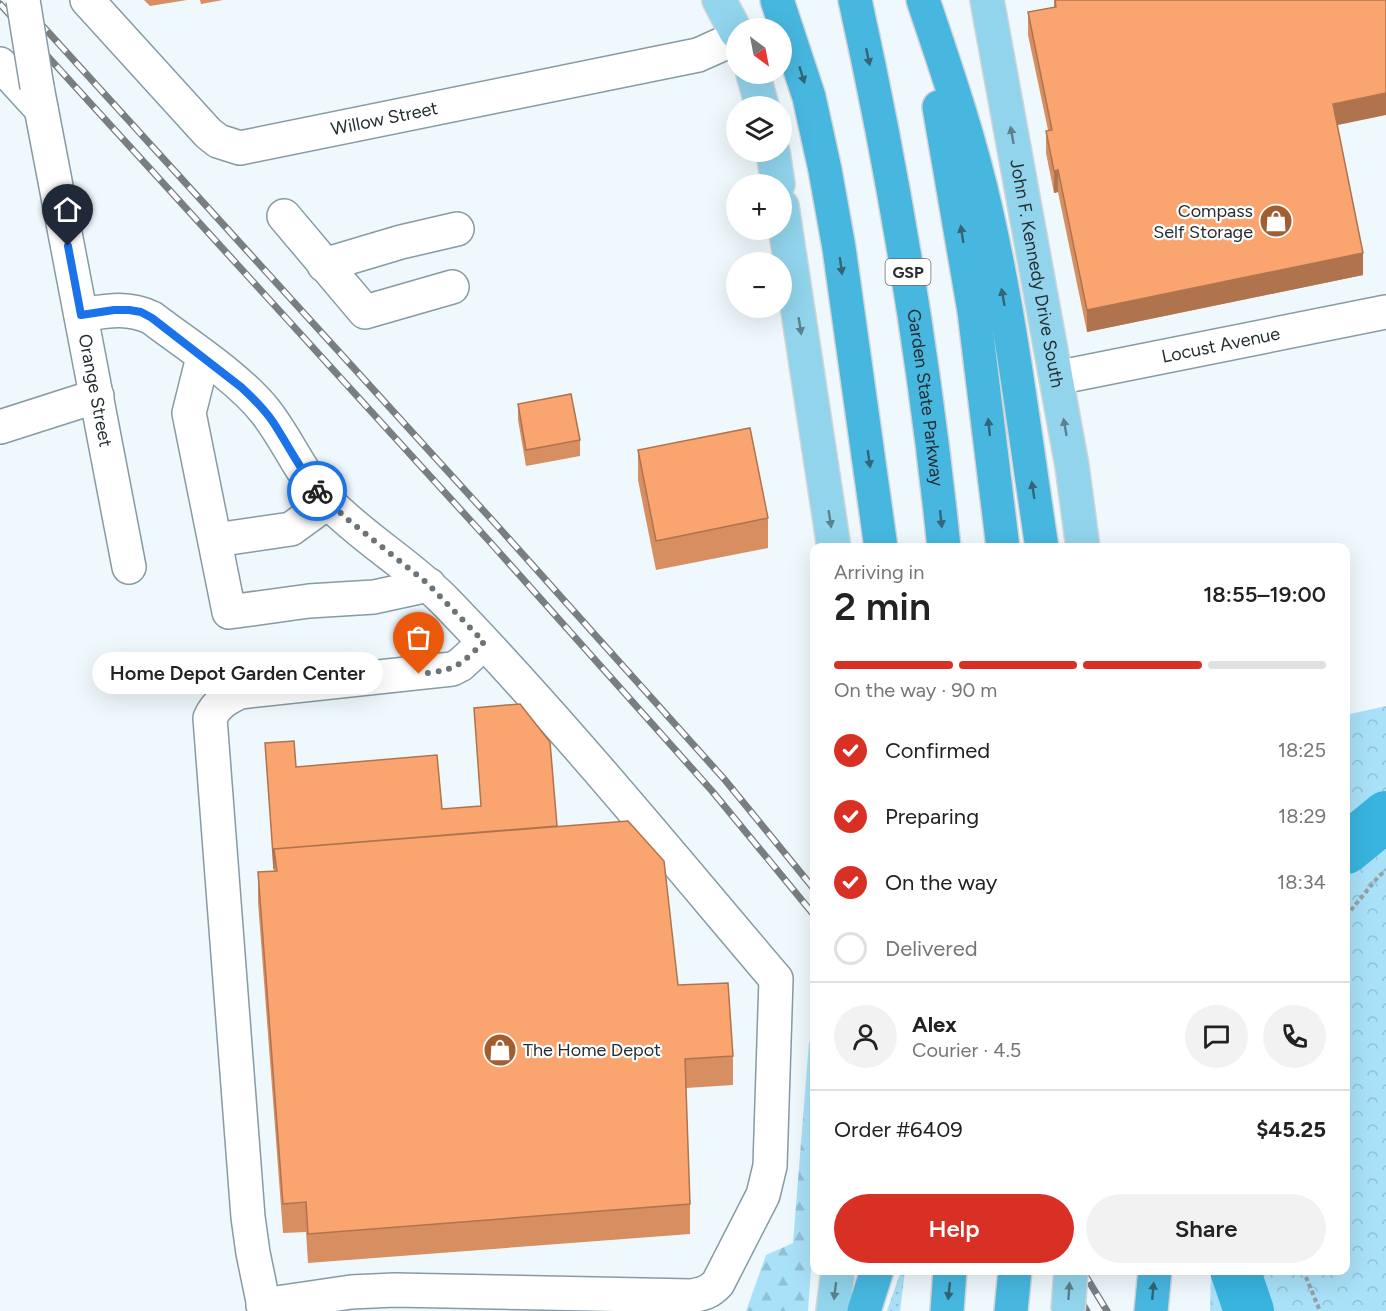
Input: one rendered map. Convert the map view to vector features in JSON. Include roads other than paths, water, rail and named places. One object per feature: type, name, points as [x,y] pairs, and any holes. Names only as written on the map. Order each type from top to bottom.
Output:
[{"type":"highway","points":[[777,0],[809,97],[825,170],[839,249],[881,543]]},
{"type":"highway","name":"Garden State Parkway","points":[[855,0],[882,124],[908,272],[930,421],[943,543]]},
{"type":"highway","points":[[916,0],[941,117],[966,264],[1002,543]]},
{"type":"highway","points":[[923,0],[960,113],[987,214],[1005,308],[1041,543]]},
{"type":"highway","points":[[864,1311],[875,1275]]},
{"type":"highway","points":[[946,1311],[950,1275]]},
{"type":"highway","points":[[1151,1311],[1155,1275]]},
{"type":"main road","points":[[719,0],[729,18]]},
{"type":"main road","name":"John F. Kennedy Drive South","points":[[988,0],[1072,466],[1082,543]]},
{"type":"main road","points":[[787,240],[833,543]]},
{"type":"main road","points":[[832,1311],[837,1275]]},
{"type":"main road","points":[[1068,1311],[1071,1275]]},
{"type":"street","name":"Orange Street","points":[[23,0],[39,98],[129,567]]},
{"type":"street","name":"Willow Street","points":[[87,0],[208,133],[218,141],[240,148],[698,54],[726,42]]},
{"type":"street","points":[[0,64],[39,98]]},
{"type":"street","points":[[284,216],[364,312],[452,287]]},
{"type":"street","points":[[324,265],[401,242],[457,229]]},
{"type":"street","points":[[81,315],[114,310],[141,312],[152,318],[241,387],[265,411],[304,475],[328,502],[429,585],[484,642],[538,700],[776,979],[768,1180],[763,1195],[713,1289],[691,1296],[395,1290],[351,1292],[264,1308],[248,1217],[210,718],[220,703],[240,692],[452,669],[460,665],[484,642]]},
{"type":"street","name":"Locust Avenue","points":[[1056,378],[1386,312]]},
{"type":"street","points":[[203,357],[189,413],[230,612],[309,601],[374,597],[429,585]]},
{"type":"street","points":[[0,427],[97,396]]},
{"type":"street","points":[[215,540],[291,529],[328,502]]},
{"type":"waterway","points":[[1350,846],[1386,816]]},
{"type":"waterway","points":[[1237,1275],[1249,1311]]},
{"type":"railway","points":[[19,0],[725,780],[810,884]]},
{"type":"railway","points":[[0,4],[490,542],[712,791],[810,910]]},
{"type":"railway","points":[[1065,1275],[1087,1311]]},
{"type":"railway","points":[[1085,1275],[1107,1311]]},
{"type":"place","name":"Compass Self Storage","points":[[1276,221]]},
{"type":"place","name":"Home Depot Garden Center","points":[[419,674]]},
{"type":"place","name":"The Home Depot","points":[[500,1050]]}]
